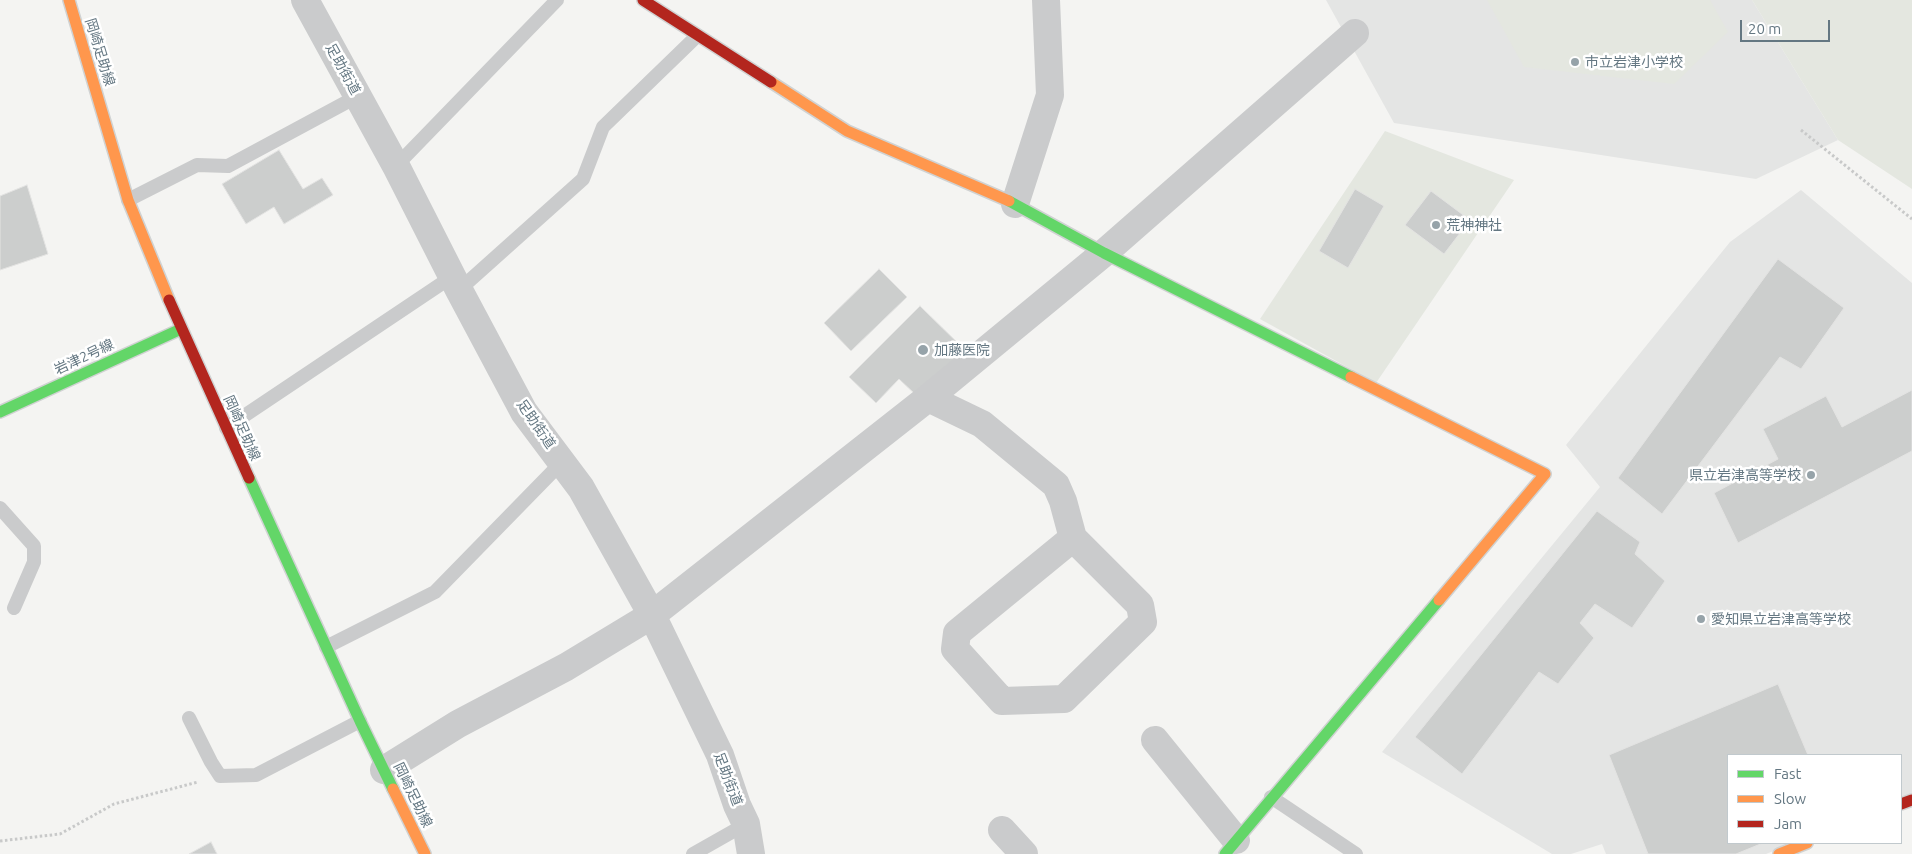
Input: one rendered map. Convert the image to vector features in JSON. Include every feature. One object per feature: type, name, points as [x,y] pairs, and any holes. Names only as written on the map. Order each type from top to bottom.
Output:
[{"type":"street","name":"岡崎足助線","points":[[68,0],[128,200],[181,329],[360,721],[425,854]]},
{"type":"street","name":"足助街道","points":[[305,0],[396,166],[524,412],[581,488],[652,615],[720,755],[737,805],[746,824],[751,854]]},
{"type":"street","points":[[643,0],[847,131],[1016,204],[1104,253],[1544,474],[1270,797],[1230,847],[1155,740]]},
{"type":"street","points":[[1016,204],[1050,95],[1046,0]]},
{"type":"street","points":[[384,770],[458,724],[566,667],[652,615],[928,398],[1104,253],[1355,34]]},
{"type":"street","name":"岩津2号線","points":[[0,412],[181,329]]},
{"type":"street","points":[[928,398],[982,424],[1056,485],[1064,501],[1073,538],[1140,605],[1143,622],[1064,699],[1002,701],[955,650],[958,633],[1073,538]]},
{"type":"street","points":[[1002,830],[1024,854]]},
{"type":"street","points":[[1779,854],[1804,844]]},
{"type":"lane","points":[[396,166],[557,0]]},
{"type":"lane","points":[[226,428],[456,283],[583,179],[603,127],[697,36]]},
{"type":"lane","points":[[128,200],[197,165],[228,166],[358,96]]},
{"type":"lane","points":[[326,647],[435,592],[562,462]]},
{"type":"lane","points":[[0,508],[34,546],[34,562],[14,608]]},
{"type":"lane","points":[[190,718],[211,762],[220,776],[256,776],[360,721]]},
{"type":"lane","points":[[1270,797],[1356,854]]},
{"type":"lane","points":[[693,854],[746,824]]},
{"type":"path","points":[[1801,130],[1912,219]]},
{"type":"path","points":[[0,840],[60,834],[114,804],[220,776]]},
{"type":"shaded area","name":"市立岩津小学校","points":[[1326,0],[1752,0],[1838,140],[1756,179],[1394,123]]},
{"type":"shaded area","points":[[1487,0],[1710,0],[1728,32],[1674,84],[1524,67]]},
{"type":"shaded area","points":[[1752,0],[1912,0],[1912,189],[1838,140]]},
{"type":"shaded area","points":[[1385,131],[1514,180],[1376,383],[1260,319]]},
{"type":"shaded area","name":"愛知県立岩津高等学校","points":[[1801,190],[1912,283],[1912,794],[1902,799],[1902,754],[1727,754],[1727,844],[1791,844],[1766,854],[1606,854],[1602,844],[1571,854],[1552,854],[1382,752],[1600,487],[1566,445],[1730,242]]},
{"type":"building","points":[[279,150],[303,189],[322,178],[333,195],[284,224],[274,207],[246,224],[222,184]]},
{"type":"building","points":[[27,185],[48,254],[0,270],[0,196]]},
{"type":"building","points":[[1355,189],[1384,206],[1348,268],[1319,251]]},
{"type":"building","points":[[1431,191],[1470,220],[1444,254],[1405,225]]},
{"type":"building","points":[[1778,259],[1844,308],[1801,369],[1780,357],[1662,514],[1618,478]]},
{"type":"building","points":[[879,269],[907,297],[851,351],[824,323]]},
{"type":"building","points":[[920,306],[964,349],[917,396],[899,379],[876,403],[849,377]]},
{"type":"building","points":[[1912,390],[1912,451],[1738,543],[1714,493],[1778,459],[1763,429],[1826,396],[1842,427]]},
{"type":"building","points":[[1597,511],[1640,542],[1635,554],[1665,581],[1632,628],[1595,604],[1580,623],[1594,638],[1558,684],[1539,672],[1462,774],[1415,737]]},
{"type":"building","points":[[1778,684],[1808,754],[1727,754],[1727,844],[1761,844],[1736,854],[1648,854],[1609,755]]},
{"type":"building","points":[[211,842],[217,854],[189,854]]},
{"type":"traffic: fast","points":[[1009,201],[1104,253],[1351,377]]},
{"type":"traffic: fast","points":[[0,412],[181,329]]},
{"type":"traffic: fast","points":[[249,478],[393,789]]},
{"type":"traffic: fast","points":[[1225,854],[1439,600]]},
{"type":"traffic: slow","points":[[69,0],[128,200],[169,300]]},
{"type":"traffic: slow","points":[[771,82],[847,131],[1009,201]]},
{"type":"traffic: slow","points":[[1351,377],[1545,474],[1439,600]]},
{"type":"traffic: slow","points":[[393,789],[425,854]]},
{"type":"traffic: slow","points":[[1779,854],[1804,844]]},
{"type":"traffic: jam","points":[[643,0],[771,82]]},
{"type":"traffic: jam","points":[[169,300],[249,478]]},
{"type":"traffic: jam","points":[[1902,804],[1912,800]]},
{"type":"place","name":"市立岩津小学校","points":[[1575,62]]},
{"type":"place","name":"荒神神社","points":[[1436,225]]},
{"type":"place","name":"加藤医院","points":[[923,350]]},
{"type":"place","name":"県立岩津高等学校","points":[[1811,475]]},
{"type":"place","name":"愛知県立岩津高等学校","points":[[1701,619]]}]
